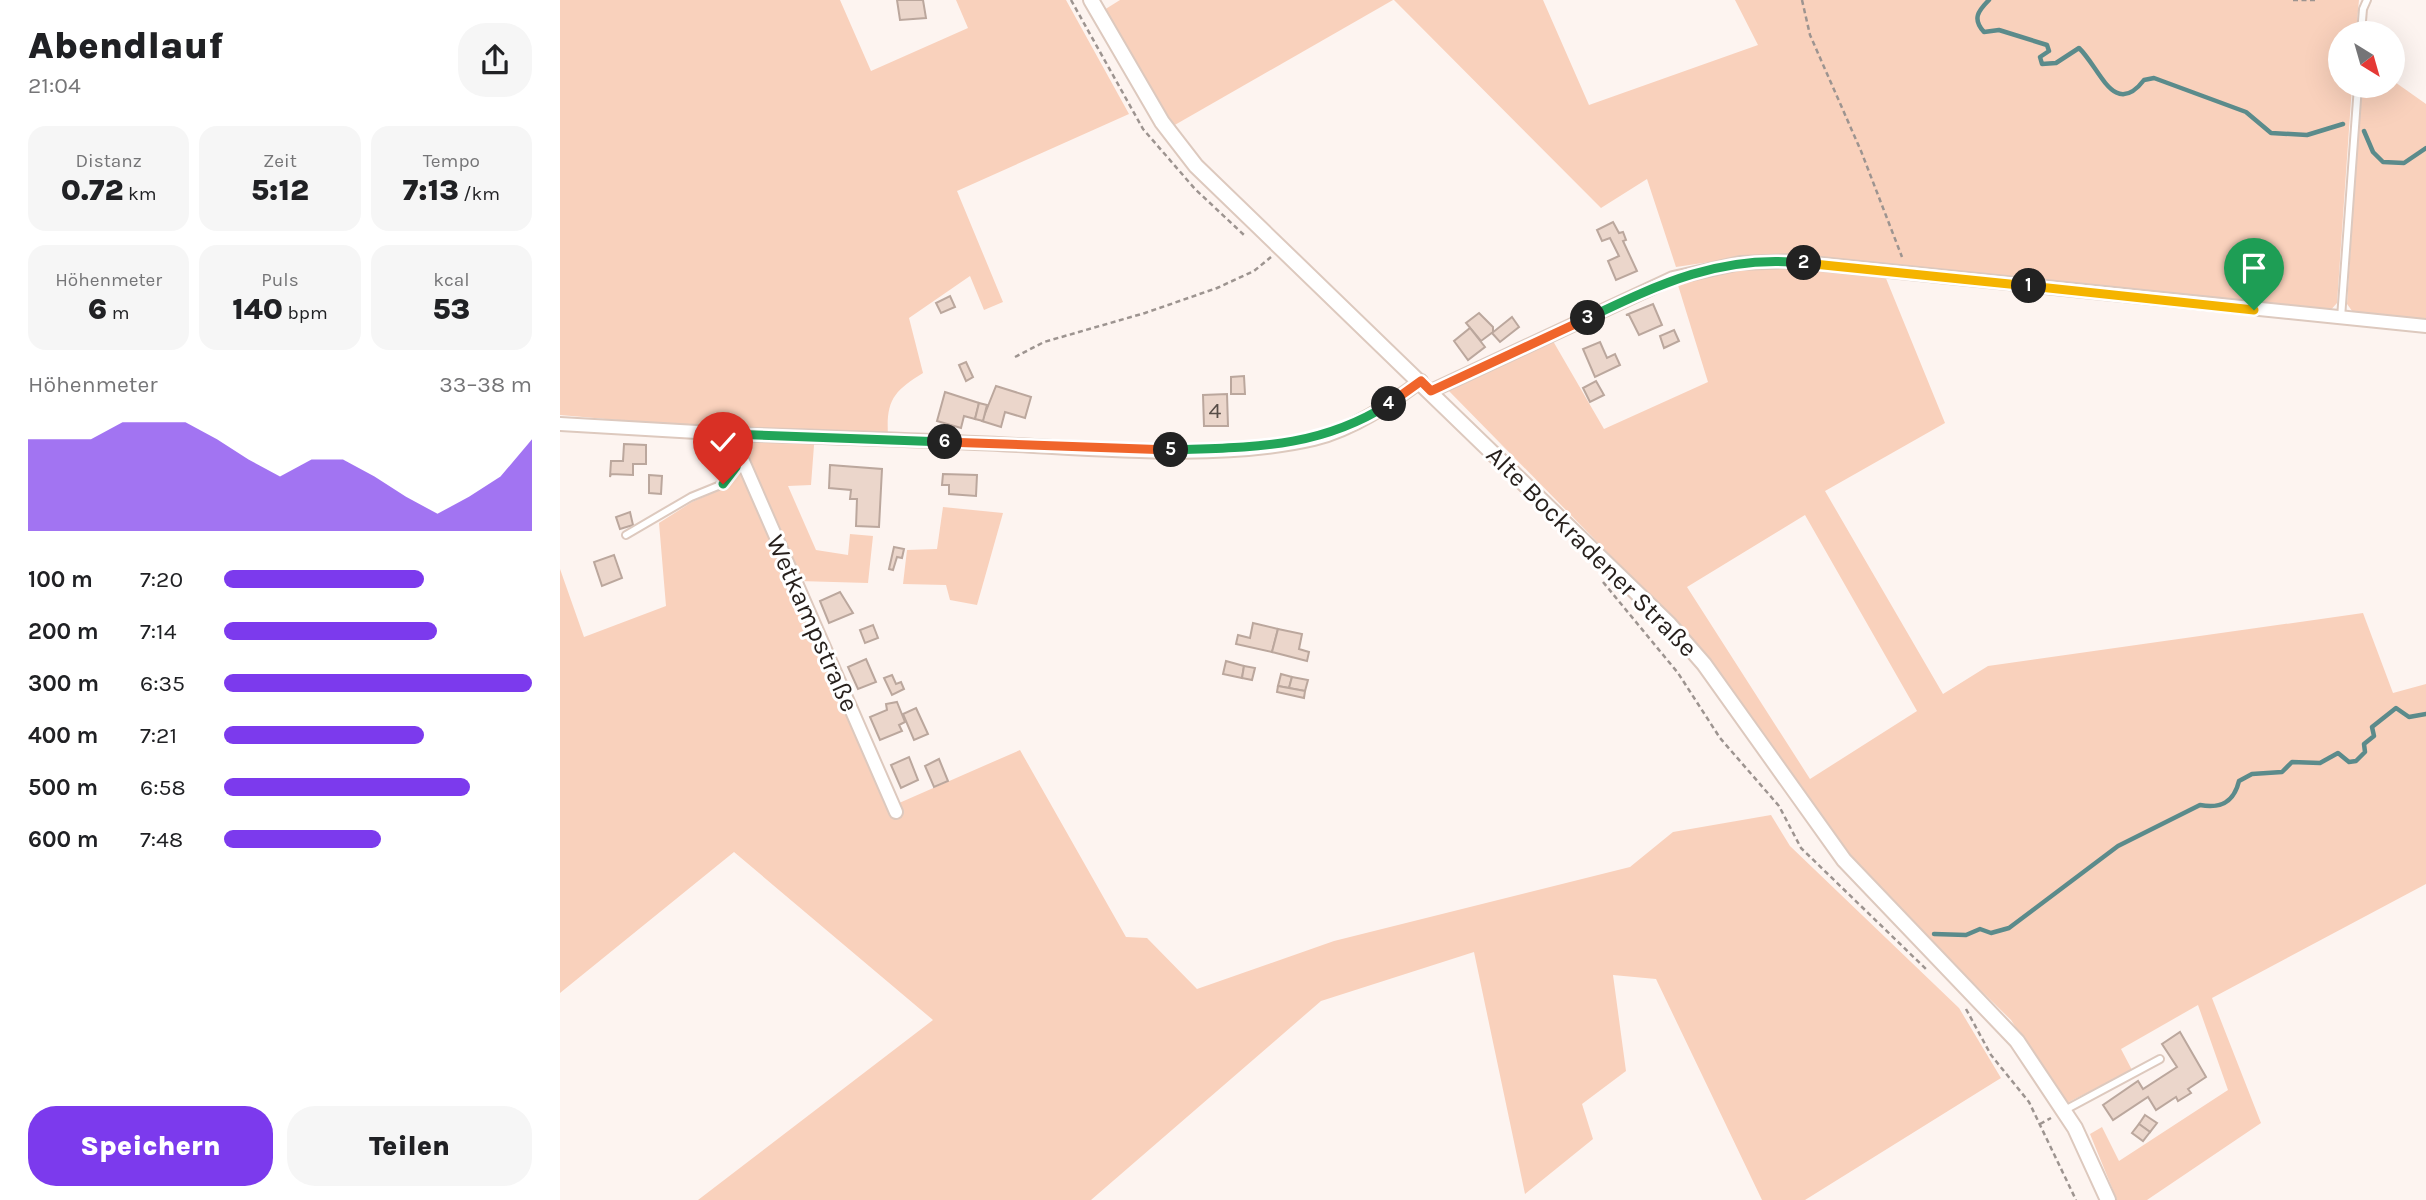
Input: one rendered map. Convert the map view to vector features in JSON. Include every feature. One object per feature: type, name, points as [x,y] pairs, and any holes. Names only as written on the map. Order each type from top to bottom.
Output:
[{"type":"street","name":"Alte Bockradener Straße","points":[[1091,0],[1162,122],[1187,155],[1670,624],[1704,664],[1844,860],[2017,1041],[2063,1111],[2108,1200]]},
{"type":"street","points":[[560,424],[1144,452],[1276,446],[1317,438],[1350,426],[1426,386],[1673,278],[1711,268],[1792,261],[2426,326]]},
{"type":"street","name":"Wetkampstraße","points":[[730,434],[896,812]]},
{"type":"lane","points":[[2362,21],[2367,0]]},
{"type":"lane","points":[[2341,319],[2357,98]]},
{"type":"lane","points":[[626,535],[691,497],[723,484],[736,467],[740,455]]},
{"type":"lane","points":[[2063,1111],[2160,1059]]},
{"type":"path","points":[[1071,0],[1143,130],[1195,189],[1251,241]]},
{"type":"path","points":[[1802,0],[1810,34],[1861,151],[1908,274]]},
{"type":"path","points":[[2293,0],[2316,0]]},
{"type":"path","points":[[1015,357],[1044,342],[1145,313],[1217,288],[1254,271],[1281,248]]},
{"type":"path","points":[[1260,250],[1270,258]]},
{"type":"path","points":[[1602,582],[1678,673],[1720,738],[1779,806],[1801,848],[1933,976]]},
{"type":"path","points":[[1963,1005],[1991,1055],[2029,1102],[2076,1200]]},
{"type":"shaded area","points":[[560,0],[840,0],[871,71],[968,28],[956,0],[1066,0],[1129,114],[957,191],[1003,302],[984,310],[970,276],[909,318],[923,373],[905,385],[894,398],[889,413],[888,435],[815,432],[811,485],[788,486],[816,550],[848,555],[850,534],[873,536],[868,583],[799,581],[742,448],[744,431],[560,415]]},
{"type":"shaded area","points":[[1120,0],[1393,0],[1173,126],[1104,10]]},
{"type":"shaded area","points":[[1394,0],[1543,0],[1589,105],[1758,45],[1735,0],[2359,0],[2357,21],[2328,21],[2328,98],[2351,98],[2337,303],[2328,313],[1743,257],[1676,267],[1647,179],[1601,208]]},
{"type":"shaded area","points":[[2405,89],[2426,104],[2426,322],[2355,315],[2347,304],[2360,98],[2405,98]]},
{"type":"shaded area","points":[[1792,266],[1885,276],[1945,423],[1825,491],[1943,694],[1988,666],[2363,613],[2393,693],[2426,684],[2426,884],[2212,998],[2261,1123],[2147,1200],[2117,1200],[2090,1134],[2102,1127],[2119,1161],[2228,1090],[2198,1005],[2121,1049],[2132,1070],[2065,1104],[2011,1020],[1847,859],[1673,619],[1447,389],[1553,341],[1604,429],[1708,382],[1677,282],[1743,267]],"holes":[[[1805,515],[1917,711],[1810,779],[1687,587]]]},
{"type":"shaded area","points":[[740,468],[890,807],[1020,750],[1126,937],[1147,938],[1197,989],[1334,941],[1630,867],[1673,832],[1771,815],[1790,846],[1959,1008],[2001,1078],[1805,1200],[1762,1200],[1656,979],[1613,975],[1626,1071],[1582,1104],[1593,1139],[1525,1194],[1474,952],[1321,1001],[1091,1200],[698,1200],[933,1020],[734,852],[560,993],[560,569],[584,637],[666,606],[659,523],[692,502],[726,487]]},
{"type":"shaded area","points":[[943,507],[1003,513],[977,605],[950,600],[946,585],[903,584],[907,550],[937,549]]},
{"type":"building","points":[[897,0],[923,0],[926,18],[900,20]]},
{"type":"building","points":[[1613,222],[1619,233],[1623,232],[1626,240],[1623,241],[1637,271],[1616,280],[1608,261],[1619,256],[1610,238],[1602,241],[1597,230]]},
{"type":"building","points":[[950,296],[955,307],[941,313],[936,303]]},
{"type":"building","points":[[1653,304],[1662,325],[1639,335],[1629,315],[1626,315]]},
{"type":"building","points":[[1479,313],[1493,327],[1493,332],[1481,341],[1466,323]]},
{"type":"building","points":[[1512,317],[1519,327],[1500,342],[1492,333]]},
{"type":"building","points":[[1470,328],[1485,347],[1468,360],[1454,341]]},
{"type":"building","points":[[1674,330],[1679,341],[1664,348],[1660,336]]},
{"type":"building","points":[[1600,342],[1607,358],[1615,354],[1620,365],[1595,377],[1583,349]]},
{"type":"building","points":[[966,362],[973,377],[966,381],[959,365]]},
{"type":"building","points":[[1244,376],[1245,394],[1231,394],[1231,377]]},
{"type":"building","points":[[1596,381],[1604,395],[1590,402],[1583,388]]},
{"type":"building","points":[[996,386],[1031,397],[1025,418],[1005,412],[1001,427],[982,421]]},
{"type":"building","points":[[945,392],[979,403],[975,419],[964,416],[961,428],[937,421]]},
{"type":"building","points":[[1227,394],[1228,426],[1204,426],[1203,395]]},
{"type":"building","points":[[979,403],[987,405],[983,421],[975,419]]},
{"type":"building","points":[[624,444],[646,445],[646,464],[633,464],[633,475],[611,474],[610,477],[611,461],[623,461]]},
{"type":"building","points":[[830,465],[882,469],[879,527],[856,526],[857,499],[850,499],[851,490],[829,488]]},
{"type":"building","points":[[943,474],[977,475],[976,496],[949,494],[949,485],[942,485]]},
{"type":"building","points":[[649,475],[662,476],[661,494],[649,493]]},
{"type":"building","points":[[630,512],[633,525],[620,529],[616,517]]},
{"type":"building","points":[[894,547],[904,549],[902,558],[897,557],[893,570],[889,569]]},
{"type":"building","points":[[614,555],[622,578],[602,586],[594,562]]},
{"type":"building","points":[[840,592],[853,613],[829,623],[820,601]]},
{"type":"building","points":[[1253,623],[1278,629],[1272,652],[1236,644],[1238,635],[1250,638]]},
{"type":"building","points":[[873,625],[878,638],[865,643],[860,630]]},
{"type":"building","points":[[1278,629],[1302,634],[1299,649],[1309,652],[1307,661],[1272,652]]},
{"type":"building","points":[[866,659],[876,682],[858,689],[848,667]]},
{"type":"building","points":[[1226,661],[1244,666],[1242,678],[1223,674]]},
{"type":"building","points":[[1244,666],[1255,668],[1252,680],[1242,678]]},
{"type":"building","points":[[1281,674],[1292,677],[1289,688],[1278,686]]},
{"type":"building","points":[[892,675],[896,684],[901,682],[904,689],[892,695],[884,678]]},
{"type":"building","points":[[1292,677],[1308,680],[1305,691],[1289,688]]},
{"type":"building","points":[[1278,686],[1305,691],[1304,698],[1277,692]]},
{"type":"building","points":[[897,702],[905,722],[899,725],[902,731],[880,740],[870,717],[887,710],[886,704]]},
{"type":"building","points":[[916,708],[928,734],[914,740],[903,714]]},
{"type":"building","points":[[909,757],[918,780],[901,788],[891,765]]},
{"type":"building","points":[[939,759],[948,781],[934,787],[925,766]]},
{"type":"building","points":[[2180,1032],[2206,1077],[2188,1089],[2191,1093],[2178,1101],[2176,1097],[2156,1110],[2148,1097],[2113,1120],[2103,1105],[2138,1081],[2143,1089],[2177,1067],[2162,1044]]},
{"type":"building","points":[[2145,1115],[2157,1123],[2150,1132],[2139,1124]]},
{"type":"building","points":[[2139,1124],[2150,1132],[2143,1141],[2132,1133]]},
{"type":"waterway","points":[[1989,0],[1977,19],[1984,32],[1999,30],[2047,45],[2049,51],[2040,57],[2042,64],[2056,63],[2079,48],[2108,86],[2116,92],[2124,94],[2133,91],[2144,80],[2154,78],[2246,112],[2271,133],[2307,135],[2343,124]]},
{"type":"waterway","points":[[2364,131],[2373,152],[2383,162],[2404,163],[2426,148]]},
{"type":"waterway","points":[[1934,934],[1966,935],[1980,929],[1991,933],[2009,928],[2118,846],[2200,805],[2214,806],[2226,802],[2234,794],[2239,781],[2252,774],[2282,772],[2292,762],[2320,763],[2338,753],[2349,762],[2356,761],[2365,752],[2364,744],[2374,736],[2372,727],[2396,708],[2409,717],[2426,714]]},
{"type":"route","points":[[723,484],[736,467],[740,455],[730,434],[1144,452],[1276,446],[1317,438],[1350,426],[1387,406],[1421,381],[1431,391],[1673,278],[1741,263],[1792,261],[2254,310]]}]
